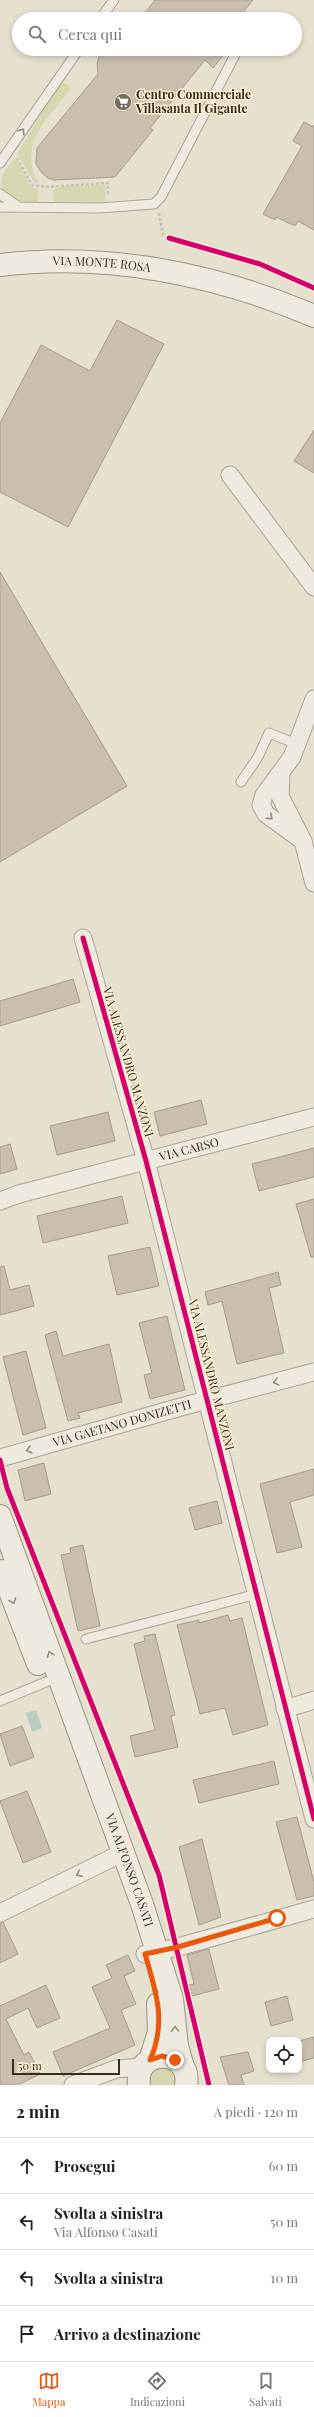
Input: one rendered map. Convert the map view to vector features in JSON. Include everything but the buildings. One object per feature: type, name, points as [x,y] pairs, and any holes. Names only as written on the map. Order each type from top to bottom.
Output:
[{"type":"main road","name":"VIA MONTE ROSA","points":[[0,266],[72,262],[122,265],[170,271],[256,294],[314,316]]},
{"type":"main road","name":"VIA ALFONSO CASATI","points":[[0,1516],[52,1680],[114,1857],[174,2009],[175,2035],[185,2080]]},
{"type":"main road","name":"VIA ALFONSO CASATI","points":[[0,1564],[106,1803],[151,1953],[160,2016],[158,2041],[144,2071]]},
{"type":"main road","points":[[123,2085],[144,2071],[157,2057],[168,2057],[176,2060],[185,2080]]},
{"type":"street","points":[[230,475],[314,587]]},
{"type":"street","points":[[314,699],[297,744],[282,774],[280,796],[303,841],[314,883]]},
{"type":"street","name":"VIA ALESSANDRO MANZONI","points":[[83,938],[146,1161],[314,1819]]},
{"type":"street","name":"VIA CARSO","points":[[0,1201],[18,1194],[314,1117]]},
{"type":"street","name":"VIA CARSO","points":[[0,1195],[18,1194]]},
{"type":"street","name":"VIA GAETANO DONIZETTI","points":[[0,1458],[207,1400],[314,1372]]},
{"type":"street","points":[[285,1709],[314,1700]]},
{"type":"street","points":[[0,1913],[114,1857]]},
{"type":"street","points":[[151,1953],[314,1909]]},
{"type":"street","points":[[73,2085],[116,2069],[144,2071]]},
{"type":"lane","points":[[105,12],[114,0]]},
{"type":"lane","points":[[0,163],[74,56]]},
{"type":"lane","points":[[0,207],[109,207],[154,204],[161,197],[234,56]]},
{"type":"lane","points":[[0,194],[18,206]]},
{"type":"lane","points":[[240,782],[258,757],[269,733],[297,744]]},
{"type":"lane","points":[[86,1639],[257,1594]]},
{"type":"lane","points":[[0,1701],[52,1680]]},
{"type":"path","points":[[8,152],[19,161],[32,185],[38,187],[108,182],[109,207]]},
{"type":"path","points":[[154,204],[159,213],[163,235],[177,240]]},
{"type":"green space","points":[[63,83],[69,85],[70,90],[44,123],[33,144],[31,156],[33,169],[38,183],[35,183],[17,154],[59,85]]},
{"type":"green space","points":[[14,159],[18,162],[31,187],[39,190],[38,202],[17,200],[9,195],[1,186],[3,174]]},
{"type":"green space","points":[[105,185],[105,202],[54,202],[53,190],[65,186]]},
{"type":"green space","points":[[166,2067],[175,2076],[175,2085],[149,2085],[148,2077],[153,2069]]},
{"type":"shaded area","points":[[36,1710],[42,1728],[32,1732],[26,1713]]},
{"type":"cycle path","points":[[169,238],[260,264],[314,288]]},
{"type":"cycle path","points":[[83,938],[146,1161],[314,1819]]},
{"type":"cycle path","points":[[0,1460],[7,1488],[159,1875],[209,2085]]},
{"type":"place","name":"Centro Commerciale Villasanta Il Gigante","points":[[123,102]]},
{"type":"route","points":[[175,2060],[162,2056],[150,2060],[158,2041],[160,2016],[156,1992],[145,1954],[178,1947],[277,1918]]}]
